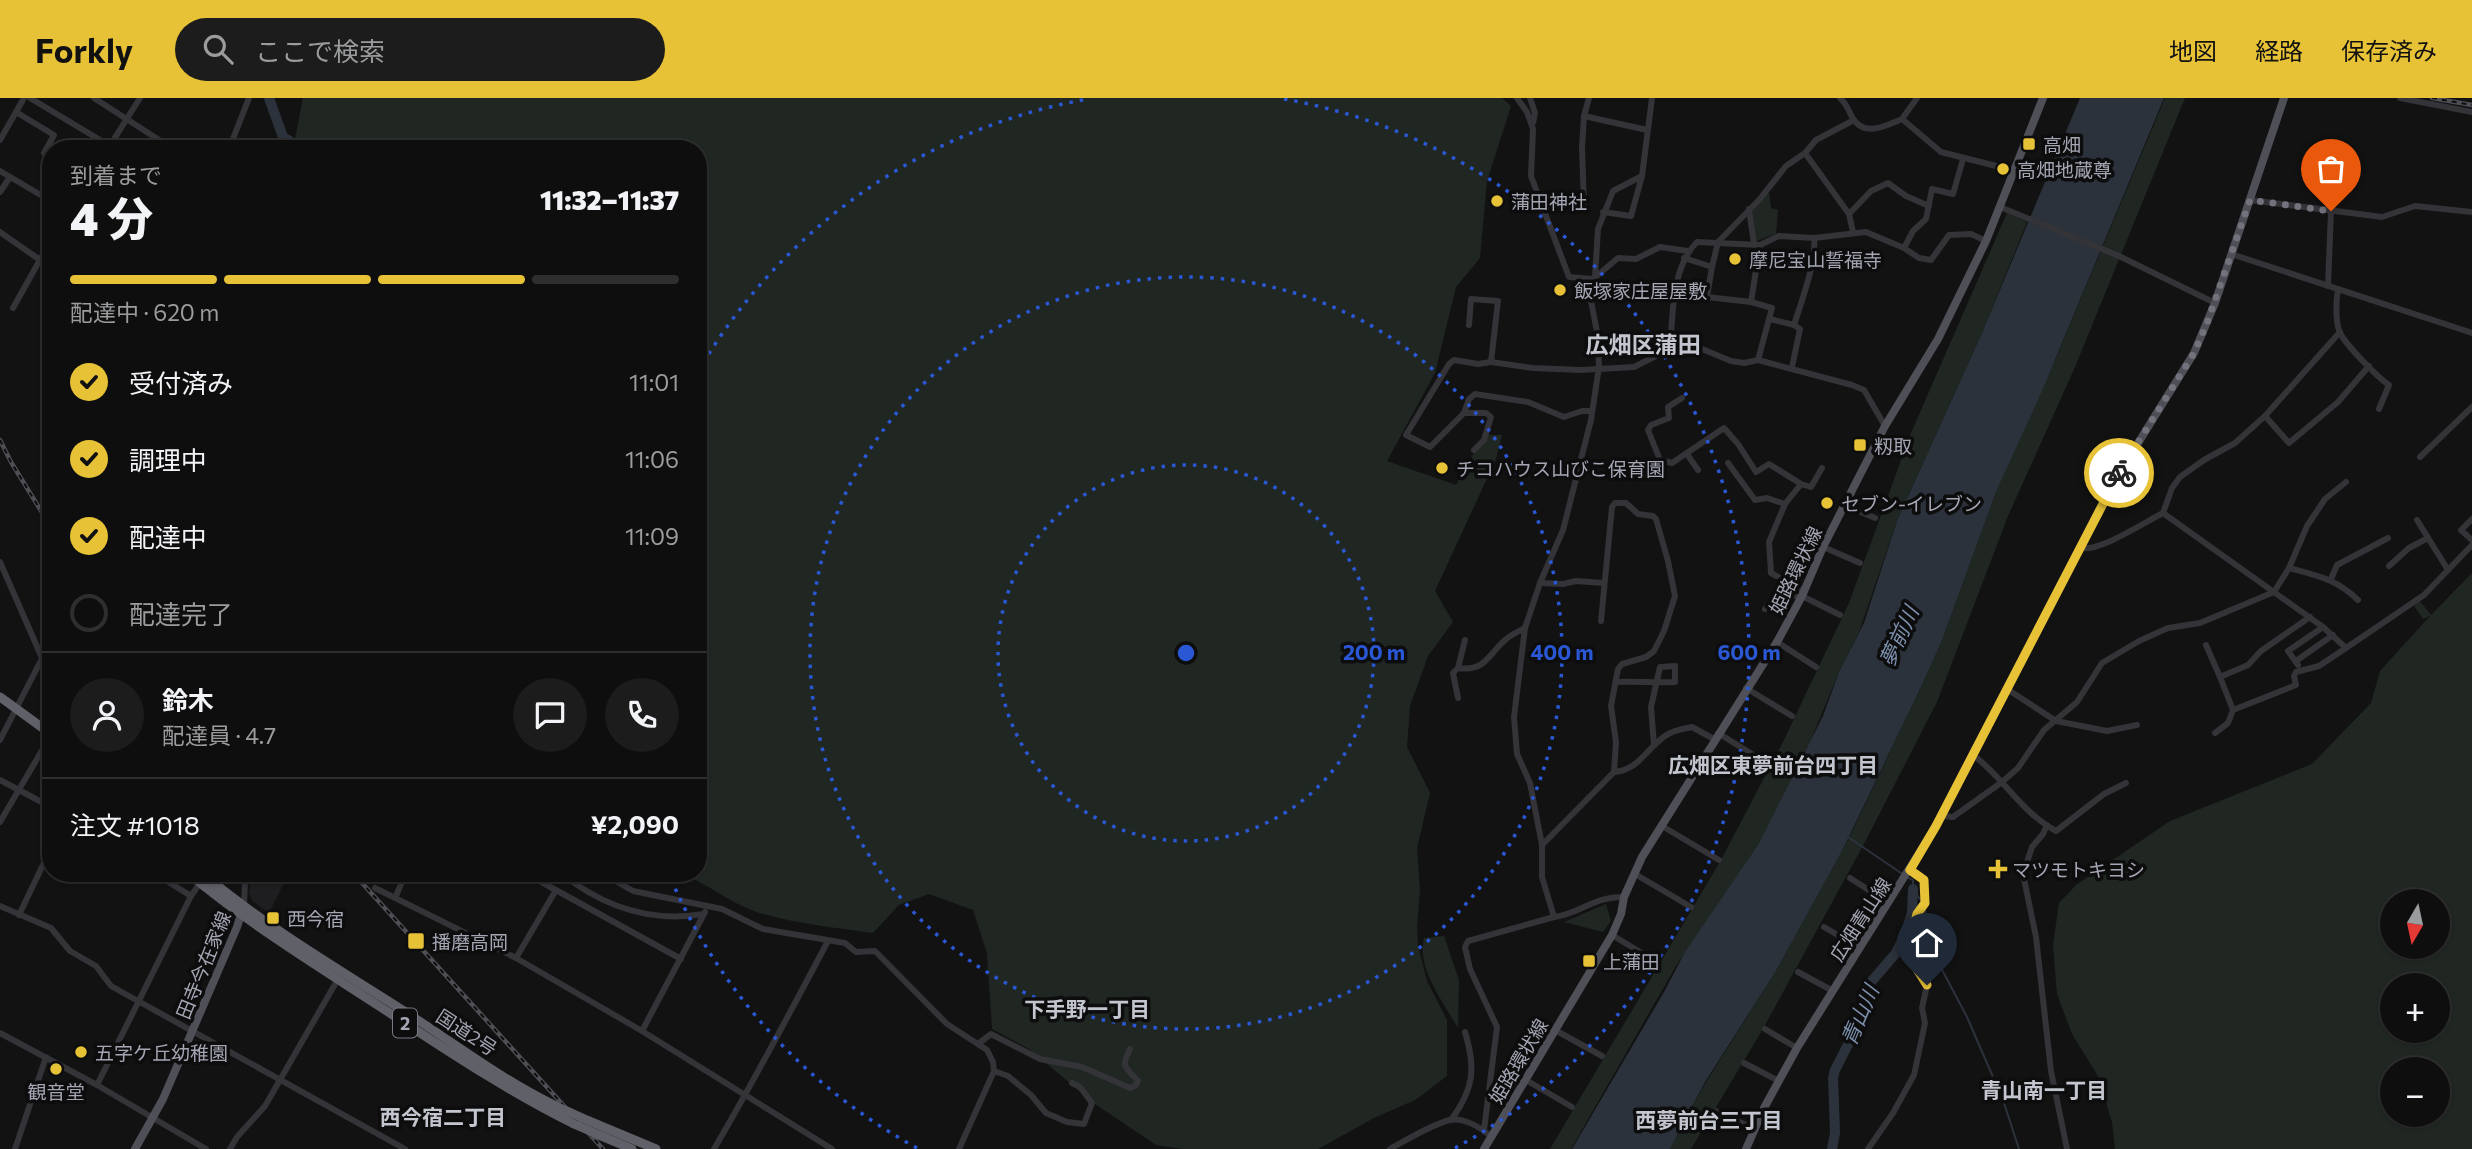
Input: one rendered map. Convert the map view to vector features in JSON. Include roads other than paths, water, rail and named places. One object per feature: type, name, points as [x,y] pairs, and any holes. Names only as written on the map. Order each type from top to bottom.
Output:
[{"type":"highway","points":[[0,697],[42,722]]},
{"type":"highway","name":"国道2号","points":[[206,882],[338,979],[521,1097],[599,1136],[632,1149]]},
{"type":"highway","name":"国道2号","points":[[242,910],[499,1074],[556,1106],[656,1149]]},
{"type":"main road","name":"姫路環状線","points":[[1484,1149],[1487,1133],[1526,1080],[1612,935],[1621,914],[1624,897],[1642,857],[1777,642],[1802,595],[1885,426],[1938,339],[1986,241],[2012,170],[2043,98]]},
{"type":"main road","name":"広畑青山線","points":[[1746,1149],[1797,1048],[1942,816],[2117,477],[2194,353],[2215,303],[2284,98]]},
{"type":"main road","name":"田寺今在家線","points":[[135,1149],[153,1118],[192,1031],[242,910]]},
{"type":"street","points":[[0,140],[24,98]]},
{"type":"street","points":[[30,98],[98,140]]},
{"type":"street","points":[[94,98],[159,140]]},
{"type":"street","points":[[114,140],[140,98]]},
{"type":"street","points":[[233,140],[249,98]]},
{"type":"street","points":[[1517,98],[1527,112],[1533,130]]},
{"type":"street","points":[[1530,98],[1535,113],[1531,176],[1569,277],[1594,278],[1618,258],[1636,259],[1660,247],[1712,267]]},
{"type":"street","points":[[1584,205],[1581,147],[1589,98]]},
{"type":"street","points":[[1603,212],[1631,216],[1642,176],[1652,98]]},
{"type":"street","points":[[1840,98],[1854,120],[1864,129],[1877,129],[1902,119],[1917,98]]},
{"type":"street","points":[[2400,98],[2472,112]]},
{"type":"street","points":[[16,112],[54,135],[51,140]]},
{"type":"street","points":[[1584,116],[1647,130]]},
{"type":"street","points":[[1902,119],[1941,152],[2012,170]]},
{"type":"street","points":[[1758,360],[1772,308],[1751,302],[1707,297],[1718,242],[1759,200],[1786,166],[1805,153],[1816,141],[1854,120]]},
{"type":"street","points":[[1805,153],[1849,214],[1853,232]]},
{"type":"street","points":[[1904,248],[1913,231],[1926,219],[1932,189],[1953,194],[1963,159]]},
{"type":"street","points":[[0,172],[42,196]]},
{"type":"street","points":[[1555,917],[1542,877],[1542,845],[1530,783],[1517,754],[1514,717],[1525,628],[1540,583],[1563,530],[1592,411],[1599,367],[1598,337],[1590,296],[1598,229],[1613,191],[1642,176]]},
{"type":"street","points":[[0,192],[10,177]]},
{"type":"street","points":[[1849,214],[1871,191],[1888,183],[1906,196],[1929,206]]},
{"type":"street","points":[[2250,200],[2382,217],[2415,205],[2472,212]]},
{"type":"street","points":[[2000,207],[2119,256],[2215,303]]},
{"type":"street","points":[[1749,209],[1757,244],[1751,302]]},
{"type":"street","points":[[2328,285],[2331,211]]},
{"type":"street","points":[[0,232],[40,260]]},
{"type":"street","points":[[1670,349],[1675,302],[1686,255],[1697,242],[1757,244],[1779,236],[1814,238],[1853,232],[1879,236],[1919,258],[1931,260],[1949,235],[1971,234],[1986,241]]},
{"type":"street","points":[[1794,325],[1815,247],[1814,238]]},
{"type":"street","points":[[2231,254],[2472,333]]},
{"type":"street","points":[[13,307],[42,256]]},
{"type":"street","points":[[2338,289],[2336,299],[2340,332],[2377,377],[2389,385],[2379,409]]},
{"type":"street","points":[[1469,325],[1471,299],[1498,301],[1491,362]]},
{"type":"street","points":[[1770,319],[1800,329],[1792,367]]},
{"type":"street","points":[[2080,548],[2089,550],[2163,513],[2172,488],[2180,477],[2235,443],[2265,416],[2340,332]]},
{"type":"street","points":[[1592,411],[1564,417],[1528,402],[1475,394],[1469,399],[1464,412],[1430,447],[1406,435],[1454,360],[1534,368],[1634,367],[1670,349],[1702,349],[1731,361],[1744,363],[1758,360],[1853,385],[1864,390],[1867,400],[1885,426]]},
{"type":"street","points":[[2265,416],[2289,443],[2338,402],[2369,366]]},
{"type":"street","points":[[1682,398],[1668,407],[1669,418],[1651,425],[1648,430],[1660,460],[1672,463],[1724,428],[1756,471],[1769,464],[1801,484],[1811,487],[1822,468]]},
{"type":"street","points":[[2420,457],[2472,407]]},
{"type":"street","points":[[1464,412],[1486,414],[1491,418],[1488,433],[1474,450]]},
{"type":"street","points":[[1687,454],[1698,470]]},
{"type":"street","points":[[1728,463],[1755,500],[1766,498],[1786,504]]},
{"type":"street","points":[[1942,816],[1953,817],[2002,782],[2023,762],[2044,730],[2077,702],[2102,663],[2115,654],[2168,628],[2200,623],[2274,592],[2325,499],[2346,482]]},
{"type":"street","points":[[1801,484],[1786,504],[1769,542],[1771,573],[1802,595],[1840,615]]},
{"type":"street","points":[[1601,621],[1612,507],[1615,503],[1626,503],[1638,514],[1653,516],[1668,561],[1675,596],[1664,631],[1654,651],[1646,657],[1622,664],[1618,669],[1611,706],[1616,742],[1614,772]]},
{"type":"street","points":[[1845,505],[1875,518]]},
{"type":"street","points":[[2163,513],[2325,628],[2346,648]]},
{"type":"street","points":[[2233,710],[2296,685],[2296,671],[2319,666],[2412,604],[2472,543],[2461,530],[2472,519]]},
{"type":"street","points":[[2417,520],[2448,570]]},
{"type":"street","points":[[2331,579],[2337,565],[2388,538]]},
{"type":"street","points":[[2389,566],[2410,548],[2428,538]]},
{"type":"street","points":[[1824,547],[1860,563]]},
{"type":"street","points":[[0,562],[42,658],[0,740]]},
{"type":"street","points":[[2289,568],[2331,579],[2343,585],[2358,600]]},
{"type":"street","points":[[1540,583],[1604,583]]},
{"type":"street","points":[[1765,609],[1768,605],[1802,595]]},
{"type":"street","points":[[2220,677],[2248,665],[2260,651],[2310,617]]},
{"type":"street","points":[[1458,668],[1475,668],[1493,656],[1505,639],[1525,628]]},
{"type":"street","points":[[2325,628],[2288,651],[2297,663],[2333,635]]},
{"type":"street","points":[[1458,698],[1453,673],[1458,668],[1465,640]]},
{"type":"street","points":[[1777,642],[1816,667]]},
{"type":"street","points":[[2206,645],[2233,710],[2228,723],[2215,733]]},
{"type":"street","points":[[1616,682],[1644,680],[1656,683],[1651,708],[1654,745]]},
{"type":"street","points":[[1746,688],[1792,716]]},
{"type":"street","points":[[2007,689],[2056,721],[2108,731],[2137,725]]},
{"type":"street","points":[[1542,845],[1614,772],[1638,764],[1654,745],[1674,731],[1692,727],[1716,736],[1768,764]]},
{"type":"street","points":[[0,822],[42,749]]},
{"type":"street","points":[[1973,754],[1988,766],[2020,803],[2052,829],[2059,830],[2104,794],[2126,783]]},
{"type":"street","points":[[0,779],[42,802]]},
{"type":"street","points":[[2047,825],[2032,847],[2023,874],[2036,937],[2051,1071],[2067,1149]]},
{"type":"street","points":[[1662,826],[1719,860]]},
{"type":"street","points":[[19,915],[42,867]]},
{"type":"street","points":[[1868,1149],[1901,1100],[1914,1075],[1921,1047],[1925,1017],[1922,1008],[1927,985],[1917,969],[1910,941],[1918,912],[1925,903],[1924,880],[1909,872]]},
{"type":"street","points":[[1635,874],[1691,907]]},
{"type":"street","points":[[1850,878],[1889,903]]},
{"type":"street","points":[[168,882],[191,896]]},
{"type":"street","points":[[97,1085],[199,882]]},
{"type":"street","points":[[242,910],[245,882]]},
{"type":"street","points":[[394,898],[402,882]]},
{"type":"street","points":[[541,882],[681,959]]},
{"type":"street","points":[[575,882],[613,907],[649,915],[688,917],[704,914]]},
{"type":"street","points":[[618,882],[634,891],[722,909],[764,929],[845,943],[856,952],[874,951],[947,1024],[987,1050],[993,1062],[994,1070],[959,1149]]},
{"type":"street","points":[[376,888],[516,958],[642,1031],[832,1149]]},
{"type":"street","points":[[516,958],[556,890]]},
{"type":"street","points":[[1451,1119],[1487,1133],[1497,1027],[1470,969],[1465,947],[1468,941],[1569,915],[1583,905],[1611,897],[1624,897]]},
{"type":"street","points":[[0,906],[51,928],[70,951],[96,965],[111,986],[405,1149]]},
{"type":"street","points":[[642,1031],[708,906]]},
{"type":"street","points":[[1824,927],[1860,948]]},
{"type":"street","points":[[1612,935],[1658,963]]},
{"type":"street","points":[[714,1149],[746,1096],[828,941]]},
{"type":"street","points":[[1798,972],[1833,991]]},
{"type":"street","points":[[230,1149],[237,1137],[265,1106],[338,979]]},
{"type":"street","points":[[1765,1029],[1797,1048]]},
{"type":"street","points":[[1555,1030],[1602,1056]]},
{"type":"street","points":[[1390,1149],[1451,1119],[1465,1100],[1471,1083],[1472,1056],[1465,1032]]},
{"type":"street","points":[[0,1033],[97,1085],[206,1149]]},
{"type":"street","points":[[978,1044],[991,1034],[1040,1059],[1082,1067],[1130,1088],[1138,1081],[1124,1066],[1130,1049]]},
{"type":"street","points":[[15,1149],[46,1057]]},
{"type":"street","points":[[1744,1063],[1779,1082]]},
{"type":"street","points":[[994,1070],[1008,1076],[1031,1095],[1046,1113],[1067,1122],[1084,1124],[1092,1103],[1080,1087],[1072,1083]]},
{"type":"street","points":[[1526,1080],[1572,1107]]},
{"type":"street","points":[[1715,1111],[1755,1129]]},
{"type":"water","name":"夢前川","points":[[2080,98],[2164,98],[2042,391],[1996,492],[1941,643],[1843,849],[1776,971],[1705,1082],[1670,1149],[1572,1149],[1685,952],[1759,843],[1823,716],[1839,672],[1864,623],[1897,521],[1982,333]]},
{"type":"waterway","points":[[269,98],[283,137],[288,140]]},
{"type":"waterway","points":[[1848,837],[1901,873]]},
{"type":"waterway","name":"青山川","points":[[1909,878],[1913,880],[1913,889],[1922,902]]},
{"type":"waterway","name":"青山川","points":[[1832,1149],[1835,1133],[1835,1070],[1859,1023],[1871,982],[1896,953],[1905,934],[1912,913],[1913,889]]},
{"type":"waterway","points":[[1924,907],[1940,966],[1967,1017],[2003,1100],[2019,1149]]},
{"type":"railway","points":[[2432,98],[2472,105]]},
{"type":"railway","points":[[0,440],[42,512]]},
{"type":"railway","points":[[361,882],[603,1149]]},
{"type":"place","name":"高畑","points":[[2029,144]]},
{"type":"place","name":"高畑地蔵尊","points":[[2003,169]]},
{"type":"place","name":"蒲田神社","points":[[1497,201]]},
{"type":"place","name":"摩尼宝山誓福寺","points":[[1735,259]]},
{"type":"place","name":"飯塚家庄屋屋敷","points":[[1560,290]]},
{"type":"place","name":"籾取","points":[[1860,445]]},
{"type":"place","name":"チコハウス山びこ保育園","points":[[1442,468]]},
{"type":"place","name":"セブン-イレブン","points":[[1827,503]]},
{"type":"place","name":"マツモトキヨシ","points":[[1998,869]]},
{"type":"place","name":"西今宿","points":[[273,918]]},
{"type":"place","name":"播磨高岡","points":[[416,941]]},
{"type":"place","name":"上蒲田","points":[[1589,961]]},
{"type":"place","name":"五字ケ丘幼稚園","points":[[81,1052]]},
{"type":"place","name":"観音堂","points":[[56,1069]]},
{"type":"district","name":"広畑区蒲田","points":[[1643,344]]},
{"type":"district","name":"広畑区東夢前台四丁目","points":[[1773,764]]},
{"type":"district","name":"下手野一丁目","points":[[1087,1008]]},
{"type":"district","name":"青山南一丁目","points":[[2044,1089]]},
{"type":"district","name":"西今宿二丁目","points":[[443,1116]]},
{"type":"district","name":"西夢前台三丁目","points":[[1709,1119]]}]
